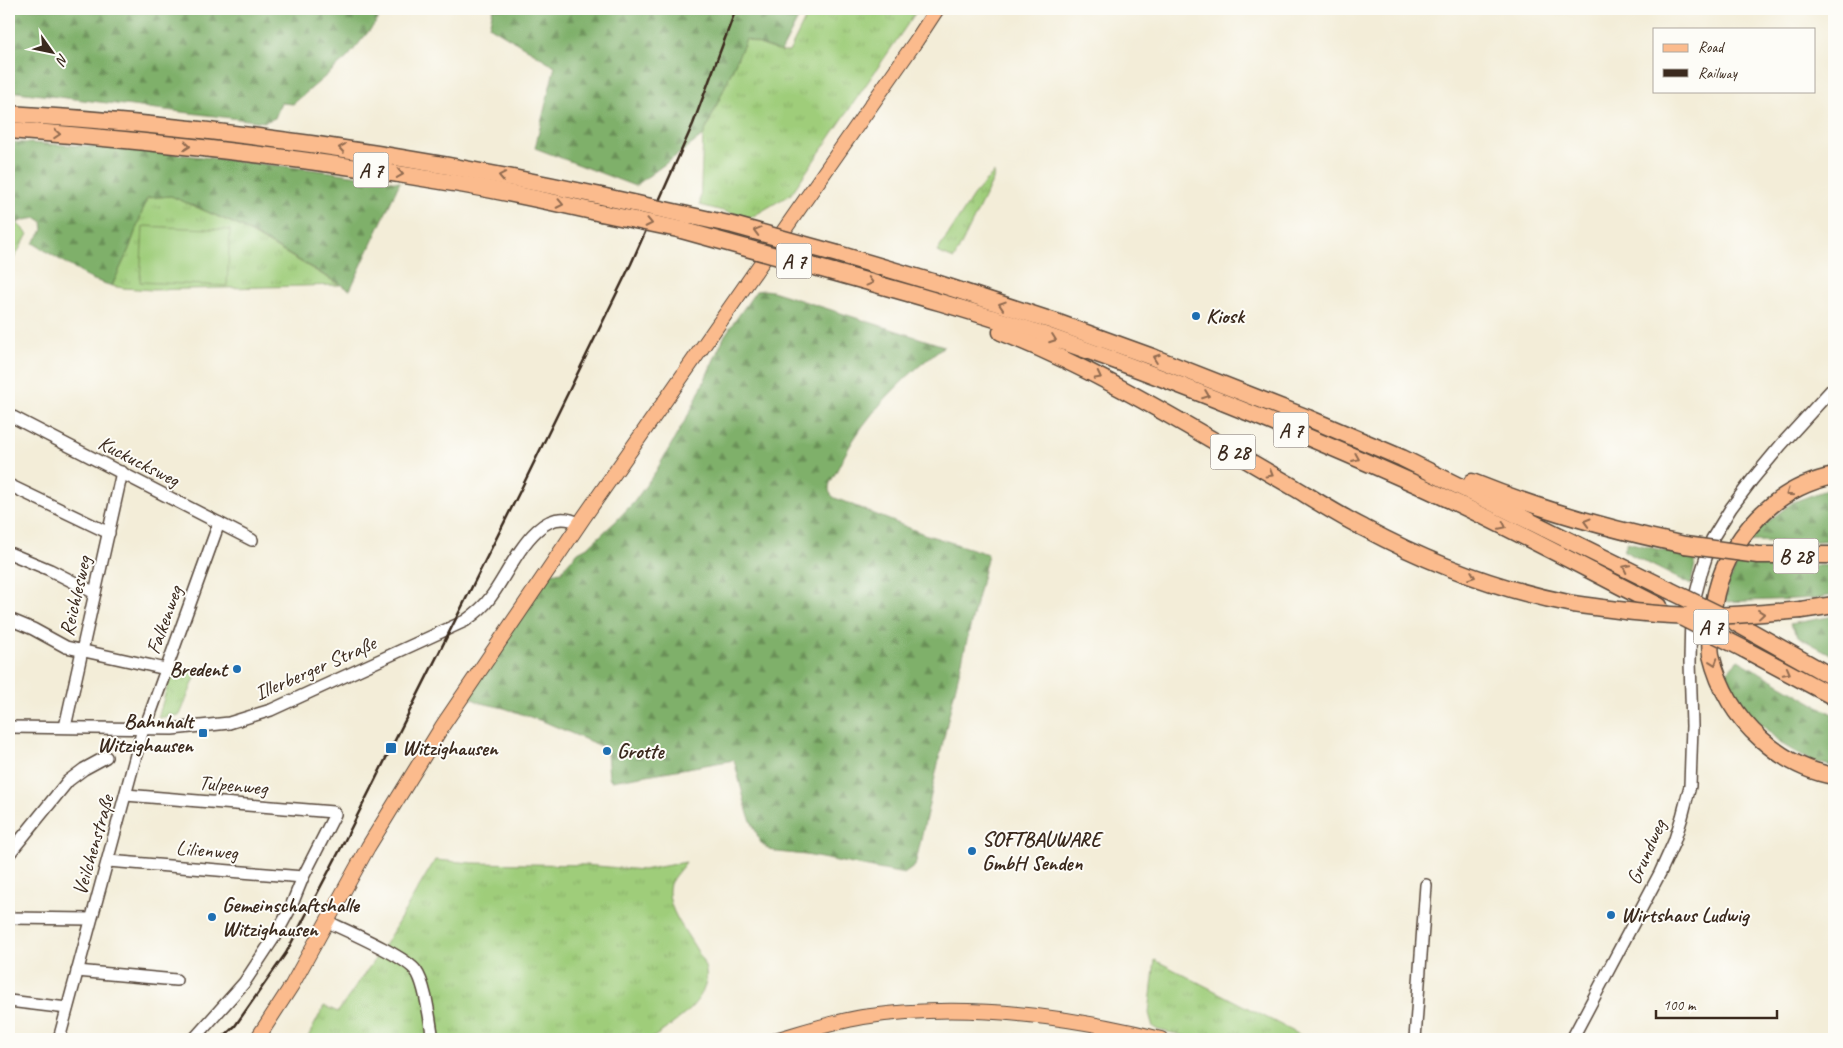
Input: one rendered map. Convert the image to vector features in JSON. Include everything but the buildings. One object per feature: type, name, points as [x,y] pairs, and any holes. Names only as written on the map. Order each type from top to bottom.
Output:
[{"type":"highway","name":"A 7","points":[[9,114],[110,130],[139,141],[328,163],[444,181],[678,229],[907,292],[1055,339],[1150,373],[1253,414],[1419,486],[1533,540],[1834,697]]},
{"type":"highway","name":"A 7","points":[[9,130],[110,130],[139,124],[330,147],[447,165],[601,196],[733,225],[838,254],[1044,318],[1156,358],[1402,458],[1736,623],[1834,678]]},
{"type":"highway","name":"B 28","points":[[907,292],[930,304],[1039,348],[1098,376],[1364,528],[1426,558],[1492,583],[1536,596],[1623,612],[1700,616],[1747,615],[1834,605]]},
{"type":"highway","name":"B 28","points":[[1402,458],[1416,458],[1551,512],[1634,535],[1685,545],[1758,555],[1834,556]]},
{"type":"highway","name":"A 7","points":[[1834,476],[1797,488],[1767,509],[1744,532],[1727,561],[1718,583],[1711,626],[1711,654],[1727,698],[1738,716],[1771,748],[1794,763],[1817,773],[1834,776]]},
{"type":"main road","points":[[257,1039],[288,993],[368,847],[443,725],[937,9]]},
{"type":"main road","points":[[778,1039],[828,1024],[863,1017],[896,1014],[998,1011],[1029,1014],[1162,1039]]},
{"type":"street","name":"Grundweg","points":[[1572,1039],[1660,873],[1674,842],[1682,817],[1690,786],[1692,726],[1691,612],[1712,539],[1731,508],[1752,480],[1781,445],[1834,388]]},
{"type":"street","name":"Kuckucksweg","points":[[9,415],[252,540]]},
{"type":"street","name":"Reichlesweg","points":[[65,727],[122,472]]},
{"type":"street","points":[[9,485],[109,533]]},
{"type":"street","name":"Illerberger Straße","points":[[9,727],[172,729],[204,727],[246,719],[271,710],[465,621],[480,611],[526,542],[540,526],[561,518],[571,518],[580,524]]},
{"type":"street","name":"Falkenweg","points":[[143,729],[219,523]]},
{"type":"street","points":[[9,553],[50,570],[95,593]]},
{"type":"street","points":[[9,619],[33,629],[66,647],[166,670]]},
{"type":"street","name":"Veilchenstraße","points":[[59,1039],[143,729]]},
{"type":"street","points":[[9,854],[68,781],[106,756]]},
{"type":"street","name":"Tulpenweg","points":[[126,795],[333,812],[336,814],[303,877]]},
{"type":"street","name":"Lilienweg","points":[[108,861],[303,877]]},
{"type":"street","points":[[194,1039],[244,983],[290,909],[303,877]]},
{"type":"street","points":[[1415,1039],[1426,885]]},
{"type":"street","points":[[9,918],[91,919]]},
{"type":"street","points":[[328,922],[374,944],[403,960],[416,970],[422,985],[434,1039]]},
{"type":"street","points":[[77,971],[176,980]]},
{"type":"street","points":[[9,1001],[68,1008]]},
{"type":"green space","points":[[9,9],[376,9],[378,20],[347,58],[293,104],[281,103],[275,118],[264,122],[9,91]]},
{"type":"green space","points":[[493,9],[803,9],[781,52],[746,39],[703,136],[635,186],[535,148],[555,66],[489,26]]},
{"type":"green space","points":[[810,9],[918,9],[791,194],[750,218],[700,205],[703,136],[746,39],[781,52],[789,52]]},
{"type":"green space","points":[[9,142],[122,148],[317,170],[400,182],[350,290],[240,226],[171,196],[147,198],[129,249],[112,286],[91,279],[33,243],[43,230],[42,221],[37,218],[17,223],[9,219]]},
{"type":"green space","points":[[994,172],[993,180],[954,259],[937,252],[973,196]]},
{"type":"green space","points":[[171,196],[239,226],[340,285],[152,290],[112,286],[129,249],[147,198]]},
{"type":"green space","points":[[9,219],[17,223],[28,234],[9,267]]},
{"type":"green space","points":[[143,226],[230,230],[227,286],[140,282]]},
{"type":"green space","points":[[764,290],[944,346],[907,377],[873,413],[851,444],[829,488],[830,493],[835,498],[924,534],[988,554],[915,866],[904,874],[806,855],[777,852],[767,848],[761,843],[748,814],[734,760],[612,781],[609,778],[607,753],[603,747],[545,722],[504,708],[481,703],[464,695],[546,574],[562,572],[578,552],[589,546],[634,502],[656,471],[691,410],[725,335],[756,291]]},
{"type":"green space","points":[[1834,487],[1834,540],[1805,542],[1749,541],[1765,524],[1793,502]]},
{"type":"green space","points":[[1627,542],[1696,558],[1691,585],[1624,551]]},
{"type":"green space","points":[[1739,562],[1834,566],[1834,595],[1819,598],[1724,602],[1729,581]]},
{"type":"green space","points":[[1834,616],[1834,656],[1799,637],[1790,624]]},
{"type":"green space","points":[[1738,660],[1834,715],[1834,767],[1809,760],[1780,743],[1744,707],[1726,673]]},
{"type":"green space","points":[[174,664],[197,673],[180,715],[158,718]]},
{"type":"green space","points":[[435,860],[473,863],[585,865],[643,870],[686,862],[671,881],[669,895],[675,914],[704,965],[706,982],[702,992],[688,1011],[651,1039],[307,1039],[324,1006],[338,1012],[384,946]]},
{"type":"green space","points":[[1155,960],[1308,1039],[1201,1039],[1158,1030],[1153,1027],[1149,1013]]},
{"type":"railway","points":[[221,1039],[235,1026],[286,953],[342,846],[522,487],[631,264],[693,124],[736,9]]},
{"type":"place","name":"Kiosk","points":[[1196,316]]},
{"type":"place","name":"Bredent","points":[[237,669]]},
{"type":"place","name":"Bahnhalt Witzighausen","points":[[203,733]]},
{"type":"place","name":"Witzighausen","points":[[391,748]]},
{"type":"place","name":"Grotte","points":[[607,751]]},
{"type":"place","name":"SOFTBAUWARE GmbH Senden","points":[[972,851]]},
{"type":"place","name":"Wirtshaus Ludwig","points":[[1611,915]]},
{"type":"place","name":"Gemeinschaftshalle Witzighausen","points":[[212,917]]}]
